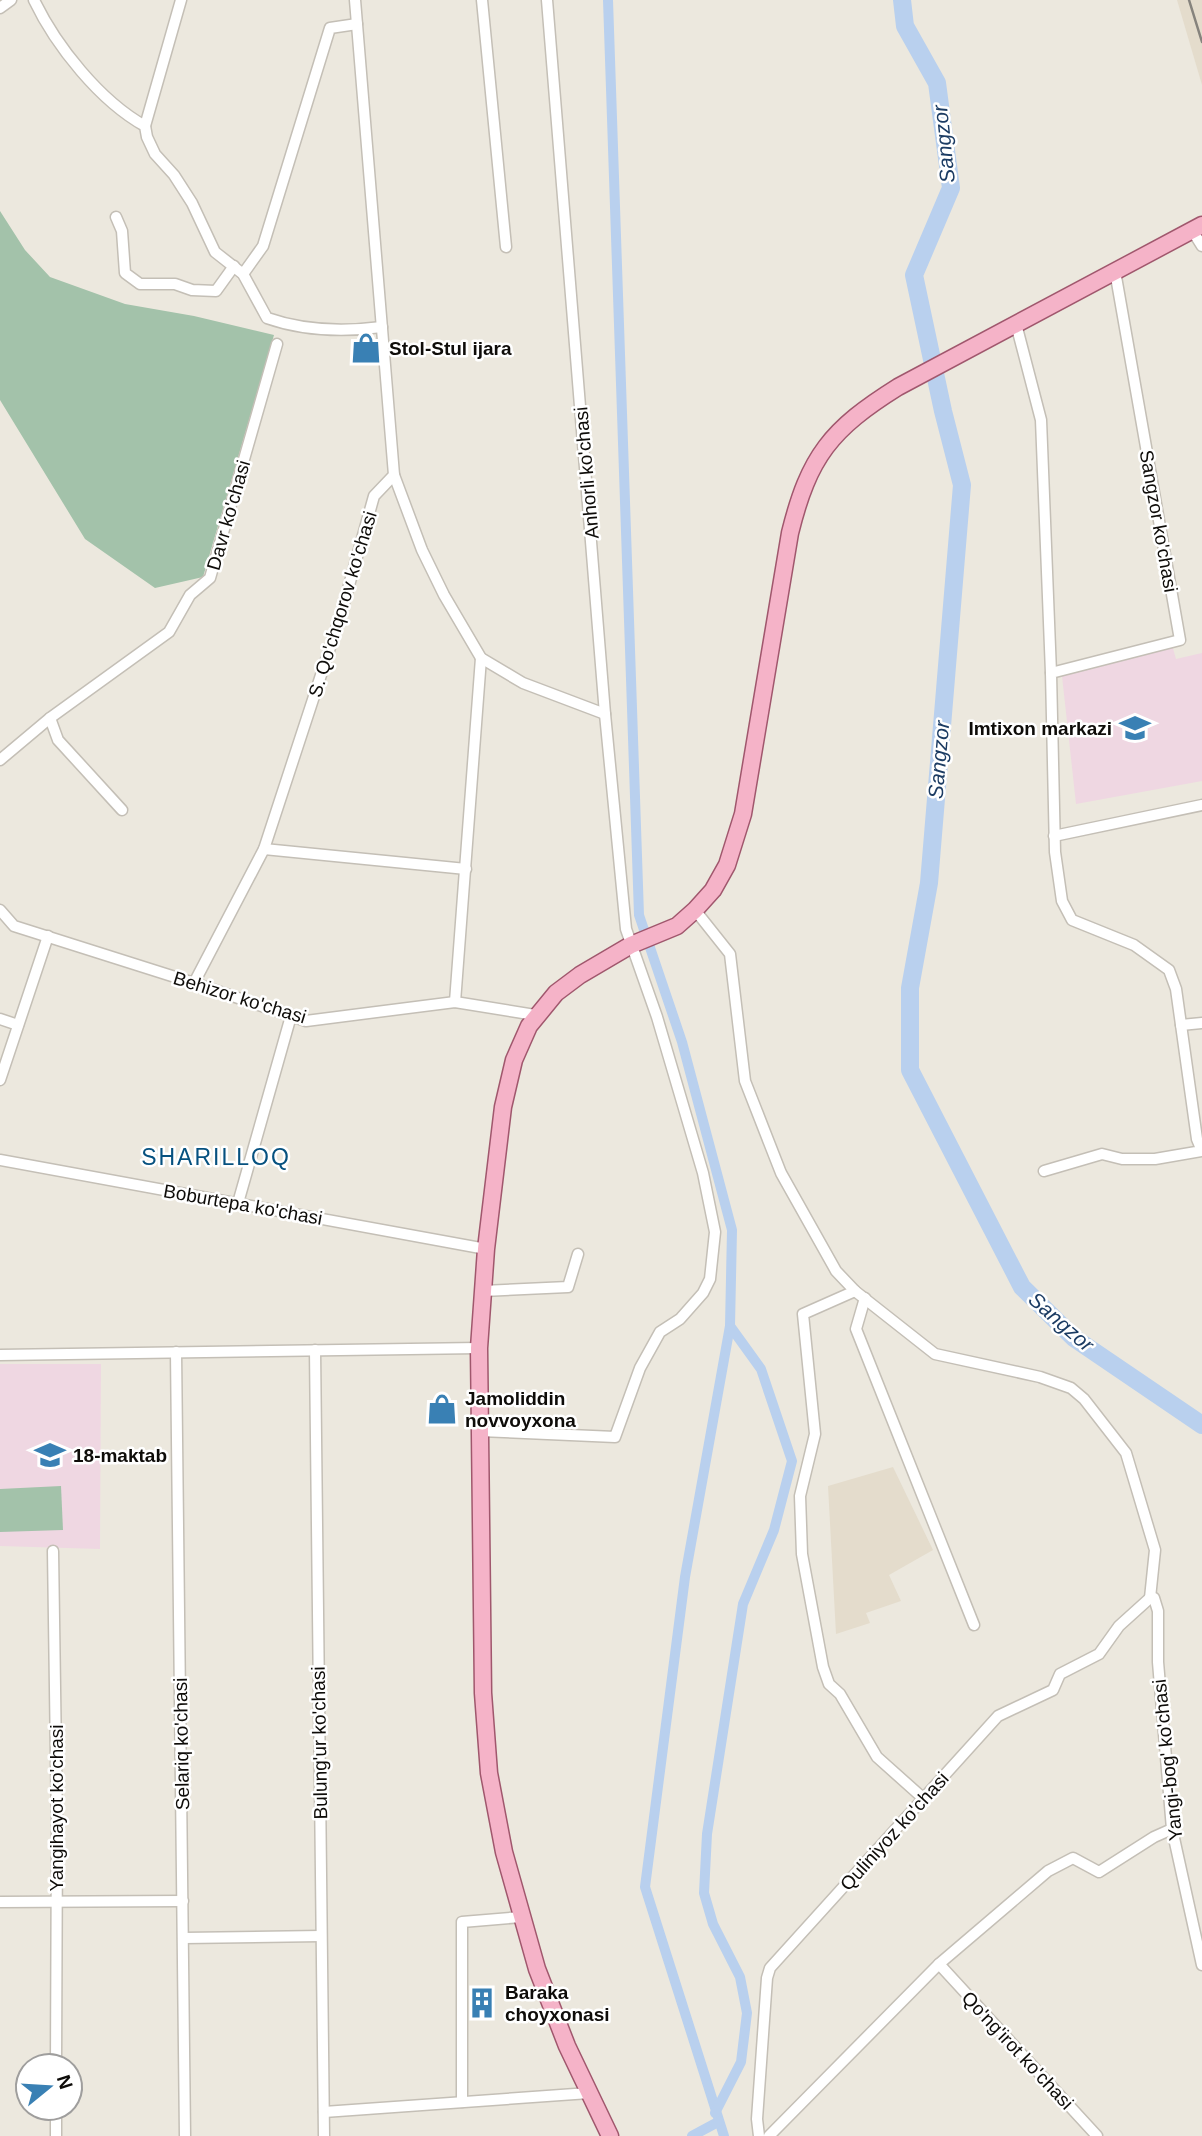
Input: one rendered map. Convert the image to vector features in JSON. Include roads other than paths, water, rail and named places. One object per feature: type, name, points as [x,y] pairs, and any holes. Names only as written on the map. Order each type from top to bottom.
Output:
[{"type":"main road","points":[[610,2136],[551,2008],[521,1917],[496,1812],[485,1733],[479,1348],[486,1249],[508,1082],[518,1048],[535,1015],[568,984],[631,945],[669,930],[695,910],[718,882],[731,857],[750,779],[785,556],[802,488],[817,456],[834,435],[865,407],[898,387],[1197,228]]},
{"type":"street","points":[[0,8],[10,0]]},
{"type":"street","points":[[34,0],[56,38],[97,88],[120,109],[145,126]]},
{"type":"street","points":[[181,0],[145,126],[155,155],[174,175],[192,203],[215,252],[243,274],[267,318],[288,325],[348,331],[382,327]]},
{"type":"street","points":[[355,0],[394,475],[422,550],[444,595],[481,658],[523,683],[606,714]]},
{"type":"street","points":[[481,0],[506,247]]},
{"type":"street","name":"Anhorli ko'chasi","points":[[480,1431],[615,1437],[640,1368],[660,1332],[681,1320],[703,1293],[710,1279],[715,1232],[703,1173],[657,1017],[626,929],[547,0]]},
{"type":"street","points":[[243,274],[263,246],[330,28],[357,24]]},
{"type":"street","points":[[116,217],[122,231],[125,273],[139,284],[175,284],[192,290],[216,290],[233,266]]},
{"type":"street","points":[[1197,228],[1202,246]]},
{"type":"street","name":"Sangzor ko'chasi","points":[[1051,673],[1180,640],[1115,271]]},
{"type":"street","points":[[1016,324],[1041,420],[1054,836],[1062,901],[1072,920],[1134,945],[1169,970],[1177,989],[1181,1025],[1197,1103],[1197,1139],[1202,1152],[1155,1159],[1122,1159],[1102,1154],[1044,1171]]},
{"type":"street","name":"Davr ko'chasi","points":[[0,760],[50,718],[169,632],[190,595],[210,578],[277,344]]},
{"type":"street","name":"S. Qo'chqorov ko'chasi","points":[[194,983],[264,849],[341,614],[374,496],[394,475]]},
{"type":"street","points":[[455,1002],[481,658]]},
{"type":"street","points":[[50,718],[58,740],[122,810]]},
{"type":"street","points":[[1054,836],[1202,805]]},
{"type":"street","points":[[264,849],[466,869]]},
{"type":"street","name":"Behizor ko'chasi","points":[[0,910],[14,926],[306,1021],[455,1002],[535,1015]]},
{"type":"street","points":[[695,910],[730,954],[745,1081],[782,1173],[836,1271],[855,1291],[935,1354],[1040,1377],[1071,1388],[1084,1399],[1126,1453],[1155,1550],[1150,1598]]},
{"type":"street","points":[[0,1080],[48,936]]},
{"type":"street","points":[[237,1203],[291,1016]]},
{"type":"street","points":[[0,1019],[18,1025]]},
{"type":"street","points":[[1181,1025],[1202,1023]]},
{"type":"street","name":"Boburtepa ko'chasi","points":[[0,1160],[486,1249]]},
{"type":"street","points":[[483,1291],[568,1287],[578,1254]]},
{"type":"street","points":[[855,1291],[803,1314],[815,1434],[800,1496],[802,1554],[823,1667],[829,1684],[840,1694],[877,1757],[924,1799]]},
{"type":"street","points":[[865,1298],[856,1329],[974,1625]]},
{"type":"street","points":[[0,1355],[479,1348]]},
{"type":"street","name":"Bulung'ur ko'chasi","points":[[315,1350],[324,2136]]},
{"type":"street","name":"Selariq ko'chasi","points":[[176,1352],[185,2136]]},
{"type":"street","name":"Yangihayot ko'chasi","points":[[53,1551],[56,2052]]},
{"type":"street","name":"Quliniyoz ko'chasi","points":[[759,2136],[757,2119],[767,1978],[770,1968],[998,1716],[1053,1690],[1060,1674],[1099,1654],[1119,1626],[1150,1598]]},
{"type":"street","name":"Yangi-bog' ko'chasi","points":[[1150,1598],[1154,1598],[1158,1611],[1158,1662],[1172,1829],[1202,1965]]},
{"type":"street","points":[[769,2136],[939,1964],[1048,1871],[1059,1864],[1077,1859],[1099,1872],[1154,1837],[1172,1829]]},
{"type":"street","points":[[0,1902],[183,1901]]},
{"type":"street","points":[[462,2102],[462,1922],[521,1917]]},
{"type":"street","points":[[184,1938],[321,1936]]},
{"type":"street","name":"Qo'ng'irot ko'chasi","points":[[939,1964],[1097,2136]]},
{"type":"street","points":[[324,2112],[589,2093]]},
{"type":"waterway","points":[[608,0],[639,915],[682,1042],[732,1230],[730,1326],[685,1577],[645,1887],[724,2136]]},
{"type":"waterway","name":"Sangzor","points":[[902,0],[905,26],[937,83],[951,188],[914,275],[962,485],[929,883],[910,988],[910,1070],[1022,1287],[1074,1338],[1202,1425]]},
{"type":"waterway","points":[[715,2113],[741,2062],[747,2013],[740,1977],[713,1924],[704,1893],[707,1834],[743,1604],[774,1530],[792,1461],[761,1369],[730,1326]]},
{"type":"waterway","points":[[692,2136],[718,2122]]},
{"type":"railway","points":[[1189,0],[1202,42]]},
{"type":"place","name":"Stol-Stul ijara","points":[[366,348]]},
{"type":"place","name":"Imtixon markazi","points":[[1135,728]]},
{"type":"place","name":"Jamoliddin novvoyxona","points":[[442,1409]]},
{"type":"place","name":"18-maktab","points":[[50,1455]]},
{"type":"place","name":"Baraka choyxonasi","points":[[482,2003]]},
{"type":"district","name":"SHARILLOQ","points":[[216,1157]]}]
